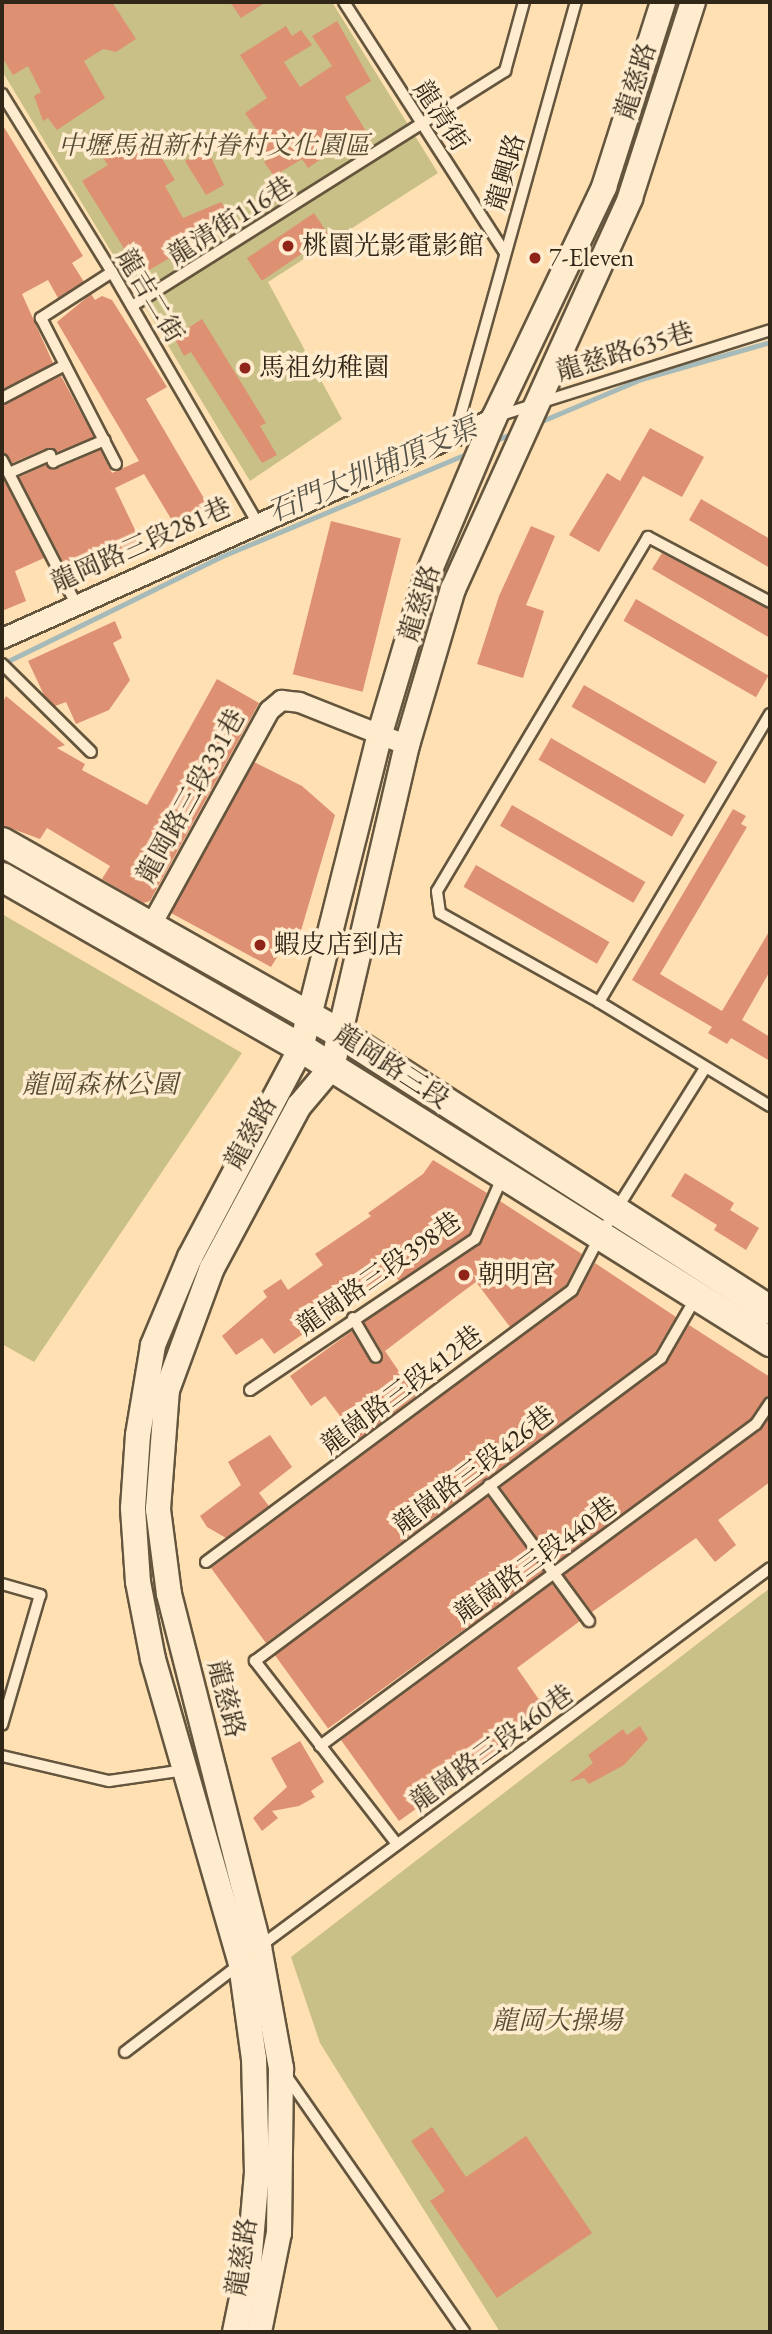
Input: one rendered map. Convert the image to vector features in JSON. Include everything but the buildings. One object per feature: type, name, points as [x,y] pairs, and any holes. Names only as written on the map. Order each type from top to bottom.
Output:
[{"type":"main road","name":"龍岡路三段","points":[[2,842],[149,928],[339,1032],[609,1222],[697,1295],[770,1342]]},
{"type":"main road","name":"龍岡路三段","points":[[2,877],[301,1048],[505,1171],[609,1222],[770,1310]]},
{"type":"street","name":"龍慈路","points":[[235,2332],[249,2264],[257,2173],[254,2059],[241,1964],[153,1659],[138,1582],[133,1508],[138,1435],[153,1345],[190,1257],[301,1048],[380,733],[426,579],[494,418],[604,187],[663,2]]},
{"type":"street","name":"龍慈路","points":[[259,2332],[279,2233],[281,2068],[259,1947],[169,1594],[158,1509],[160,1453],[167,1390],[212,1268],[299,1106],[332,1067],[407,745],[453,589],[630,198],[693,2]]},
{"type":"street","name":"龍岡路三段281巷","points":[[2,638],[75,602],[494,418]]},
{"type":"street","name":"龍岡路三段331巷","points":[[149,928],[269,710],[281,700],[299,702],[407,745]]},
{"type":"lane","name":"龍清街","points":[[344,2],[505,253]]},
{"type":"lane","name":"龍清街116巷","points":[[132,306],[422,126],[505,71],[524,2]]},
{"type":"lane","name":"龍興路","points":[[455,435],[576,2]]},
{"type":"lane","name":"龍吉二街","points":[[2,94],[112,272],[257,522]]},
{"type":"lane","points":[[112,272],[41,318],[116,464]]},
{"type":"lane","name":"龍慈路635巷","points":[[494,418],[536,401],[770,330]]},
{"type":"lane","points":[[2,398],[65,365]]},
{"type":"lane","points":[[9,473],[50,455],[53,463],[105,440]]},
{"type":"lane","points":[[2,460],[75,602]]},
{"type":"lane","points":[[770,603],[648,537],[438,891],[440,913],[599,1002],[770,1106]]},
{"type":"lane","points":[[2,664],[91,752]]},
{"type":"lane","points":[[599,1002],[770,714]]},
{"type":"lane","name":"龍崗路三段412巷","points":[[206,1562],[572,1290],[609,1222],[705,1068]]},
{"type":"lane","name":"龍崗路三段398巷","points":[[250,1390],[353,1318],[475,1239],[505,1171]]},
{"type":"lane","name":"龍崗路三段426巷","points":[[320,1746],[255,1661],[661,1358],[697,1295]]},
{"type":"lane","points":[[353,1318],[376,1357]]},
{"type":"lane","name":"龍崗路三段440巷","points":[[320,1746],[756,1424],[770,1403]]},
{"type":"lane","points":[[489,1485],[589,1621]]},
{"type":"lane","name":"龍崗路三段460巷","points":[[125,2052],[241,1964],[259,1947],[770,1568]]},
{"type":"lane","points":[[2,1584],[40,1595],[2,1725]]},
{"type":"lane","points":[[320,1746],[397,1844]]},
{"type":"lane","points":[[2,1756],[109,1781],[186,1770]]},
{"type":"lane","points":[[281,2068],[464,2332]]},
{"type":"green space","name":"中壢馬祖新村眷村文化園區","points":[[2,2],[332,2],[438,173],[268,282],[342,419],[250,481],[2,71]]},
{"type":"green space","name":"龍岡森林公園","points":[[2,914],[242,1053],[34,1362],[2,1344]]},
{"type":"green space","name":"龍岡大操場","points":[[770,1588],[770,2332],[500,2332],[320,2043],[291,1957]]},
{"type":"waterway","name":"石門大圳埔頂支渠","points":[[537,423],[641,379],[770,342]]},
{"type":"waterway","name":"石門大圳埔頂支渠","points":[[492,442],[516,432]]},
{"type":"waterway","name":"石門大圳埔頂支渠","points":[[2,664],[220,557],[471,452]]},
{"type":"place","name":"桃園光影電影館","points":[[288,246]]},
{"type":"place","name":"7-Eleven","points":[[535,258]]},
{"type":"place","name":"馬祖幼稚園","points":[[245,368]]},
{"type":"place","name":"蝦皮店到店","points":[[260,945]]},
{"type":"place","name":"朝明宮","points":[[464,1275]]}]
